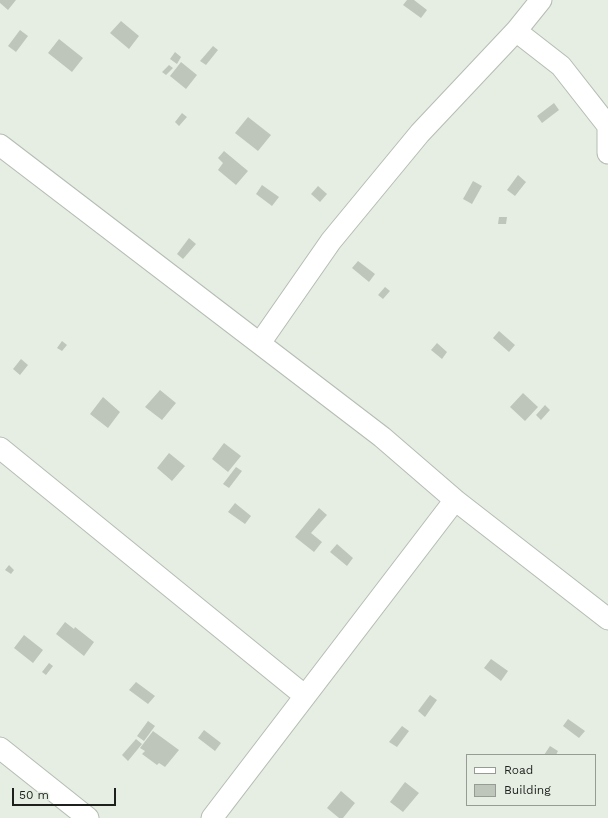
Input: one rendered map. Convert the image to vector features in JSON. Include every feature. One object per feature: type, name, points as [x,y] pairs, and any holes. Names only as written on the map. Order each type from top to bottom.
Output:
[{"type":"street","points":[[260,343],[331,241],[420,133],[516,31],[541,0]]},
{"type":"street","points":[[516,31],[561,66],[608,126],[608,152]]},
{"type":"street","points":[[0,145],[382,437],[455,500],[608,619]]},
{"type":"street","points":[[0,448],[305,696]]},
{"type":"street","points":[[212,818],[455,500]]},
{"type":"street","points":[[0,748],[88,818]]},
{"type":"building","points":[[0,0],[16,0],[8,10],[0,3]]},
{"type":"building","points":[[407,0],[414,0],[427,10],[421,18],[403,5]]},
{"type":"building","points":[[121,21],[139,36],[129,49],[110,33]]},
{"type":"building","points":[[20,30],[28,36],[16,52],[8,46]]},
{"type":"building","points":[[59,39],[83,58],[72,72],[48,53]]},
{"type":"building","points":[[213,46],[218,50],[206,65],[200,61]]},
{"type":"building","points":[[175,52],[181,57],[177,64],[170,59]]},
{"type":"building","points":[[181,62],[197,75],[186,89],[170,76]]},
{"type":"building","points":[[169,65],[173,68],[166,75],[162,72]]},
{"type":"building","points":[[554,103],[559,110],[542,123],[537,116]]},
{"type":"building","points":[[182,113],[187,117],[179,126],[175,122]]},
{"type":"building","points":[[248,117],[271,135],[258,151],[235,133]]},
{"type":"building","points":[[224,151],[248,171],[236,185],[218,170],[223,163],[218,158]]},
{"type":"building","points":[[518,175],[526,182],[515,196],[507,190]]},
{"type":"building","points":[[473,181],[482,186],[472,204],[463,199]]},
{"type":"building","points":[[262,185],[279,197],[272,206],[256,194]]},
{"type":"building","points":[[318,186],[327,194],[320,202],[311,194]]},
{"type":"building","points":[[499,217],[507,217],[506,224],[498,224]]},
{"type":"building","points":[[189,238],[196,244],[183,259],[177,254]]},
{"type":"building","points":[[358,261],[375,274],[369,282],[352,268]]},
{"type":"building","points":[[385,287],[390,291],[383,299],[378,295]]},
{"type":"building","points":[[499,331],[515,345],[509,352],[493,338]]},
{"type":"building","points":[[62,341],[67,345],[62,351],[57,348]]},
{"type":"building","points":[[437,343],[447,352],[442,359],[431,350]]},
{"type":"building","points":[[21,359],[28,365],[20,375],[13,369]]},
{"type":"building","points":[[160,390],[176,403],[162,420],[145,407]]},
{"type":"building","points":[[523,393],[538,407],[525,421],[510,407]]},
{"type":"building","points":[[103,397],[120,412],[108,428],[90,414]]},
{"type":"building","points":[[545,405],[550,410],[541,420],[536,415]]},
{"type":"building","points":[[224,443],[241,456],[228,472],[212,459]]},
{"type":"building","points":[[169,453],[185,466],[172,481],[157,468]]},
{"type":"building","points":[[236,467],[242,471],[229,488],[223,484]]},
{"type":"building","points":[[235,503],[251,516],[245,524],[228,512]]},
{"type":"building","points":[[319,508],[327,515],[311,533],[322,542],[314,552],[295,537]]},
{"type":"building","points":[[337,544],[353,558],[347,566],[330,552]]},
{"type":"building","points":[[9,565],[14,570],[11,574],[5,570]]},
{"type":"building","points":[[65,622],[74,629],[75,627],[94,642],[84,656],[56,634]]},
{"type":"building","points":[[24,635],[43,650],[33,663],[14,648]]},
{"type":"building","points":[[491,659],[508,671],[501,681],[484,668]]},
{"type":"building","points":[[49,663],[53,666],[46,675],[42,672]]},
{"type":"building","points":[[136,682],[155,696],[148,704],[129,690]]},
{"type":"building","points":[[430,695],[437,700],[425,717],[418,711]]},
{"type":"building","points":[[568,719],[585,731],[579,738],[563,726]]},
{"type":"building","points":[[148,721],[155,726],[144,741],[137,736]]},
{"type":"building","points":[[402,726],[409,731],[397,747],[389,742]]},
{"type":"building","points":[[204,730],[221,743],[215,751],[198,738]]},
{"type":"building","points":[[153,731],[179,750],[165,767],[159,763],[157,765],[142,754],[145,751],[140,748]]},
{"type":"building","points":[[136,739],[142,744],[128,761],[122,755]]},
{"type":"building","points":[[550,746],[558,751],[556,754],[545,754]]},
{"type":"building","points":[[405,782],[419,793],[403,812],[390,802]]},
{"type":"building","points":[[341,791],[355,803],[343,818],[339,818],[327,808]]}]
